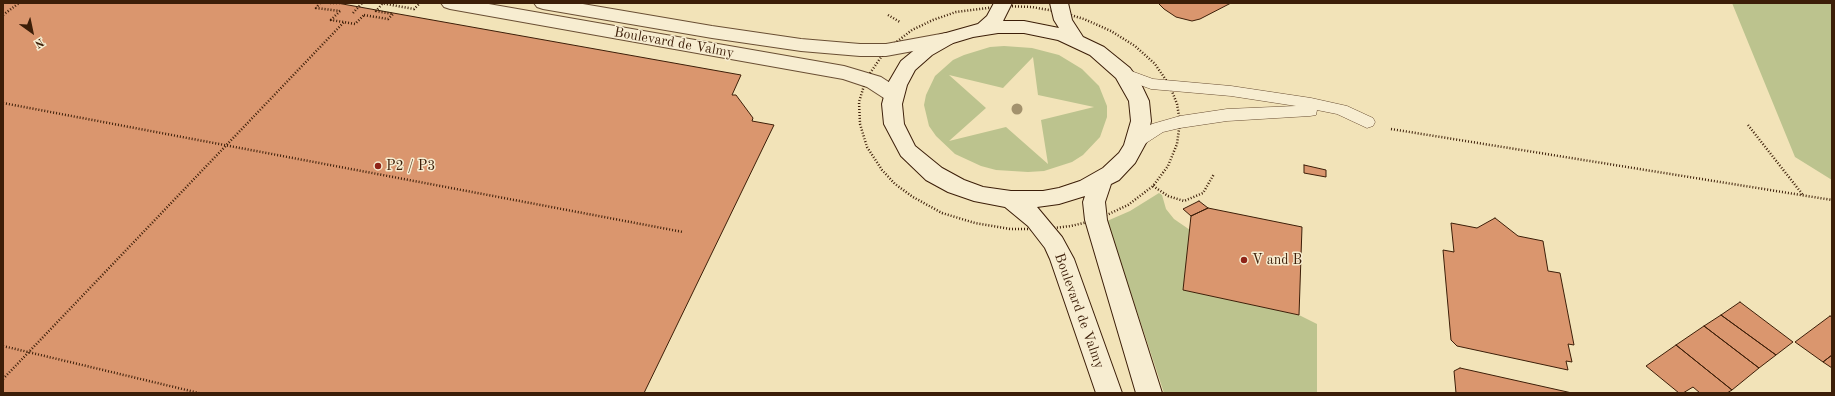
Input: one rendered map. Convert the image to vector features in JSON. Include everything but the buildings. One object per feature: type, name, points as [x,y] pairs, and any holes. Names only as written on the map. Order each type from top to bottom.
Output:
[{"type":"main road","name":"Boulevard de Valmy","points":[[450,3],[844,73],[866,78],[894,95]]},
{"type":"main road","name":"Boulevard de Valmy","points":[[543,3],[801,46],[886,50],[946,39]]},
{"type":"main road","points":[[985,28],[995,19],[1003,4]]},
{"type":"main road","points":[[1060,7],[1063,20],[1075,39]]},
{"type":"main road","points":[[985,28],[1031,28],[1075,39],[1102,54],[1123,73],[1135,91],[1141,111],[1141,121],[1137,141],[1123,162],[1101,180],[1088,187],[1059,196],[1043,199],[1011,200],[982,195],[962,189],[945,181],[924,167],[908,151],[898,133],[893,114],[894,95],[899,80],[908,66],[925,51],[946,39],[985,28]]},
{"type":"main road","points":[[1101,180],[1094,202],[1096,220],[1149,393]]},
{"type":"main road","name":"Boulevard de Valmy","points":[[1011,200],[1028,212],[1045,229],[1062,259],[1109,393]]},
{"type":"lane","points":[[1123,73],[1151,84],[1275,97],[1341,110],[1367,122]]},
{"type":"lane","points":[[1137,141],[1158,128],[1180,122],[1269,112],[1341,110]]},
{"type":"path","points":[[3,15],[19,3]]},
{"type":"path","points":[[320,3],[316,8],[340,12],[331,20],[355,24],[364,15],[388,19],[393,14],[376,11],[382,3],[414,8],[420,3]]},
{"type":"path","points":[[330,3],[342,3]]},
{"type":"path","points":[[353,13],[362,3]]},
{"type":"path","points":[[1003,4],[1032,7],[1060,7],[1112,31],[1135,46],[1155,64],[1170,86],[1177,104],[1180,122],[1177,144],[1168,166],[1153,186],[1128,205],[1096,220],[1071,226],[1045,229],[1010,229],[975,223],[942,213],[913,197],[895,184],[882,170],[867,147],[860,124],[859,102],[866,78],[886,50],[912,30],[933,20],[956,12],[1003,4]]},
{"type":"path","points":[[3,379],[344,22]]},
{"type":"path","points":[[3,102],[225,146],[683,232]]},
{"type":"path","points":[[1748,125],[1803,195]]},
{"type":"path","points":[[1384,128],[1832,200]]},
{"type":"path","points":[[1153,186],[1168,196],[1184,201],[1203,193],[1214,174]]},
{"type":"path","points":[[3,346],[199,393]]},
{"type":"green space","points":[[1732,3],[1832,3],[1832,180],[1795,157]]},
{"type":"green space","points":[[1004,46],[1032,48],[1059,55],[1082,69],[1099,86],[1107,106],[1107,117],[1100,137],[1083,155],[1072,162],[1044,171],[1028,172],[996,170],[981,166],[955,154],[936,136],[929,126],[924,105],[926,95],[935,76],[953,60],[990,47]],"holes":[[[1033,57],[1038,95],[1094,107],[1041,120],[1048,164],[1006,127],[949,141],[986,108],[949,75],[1003,88]]]},
{"type":"green space","points":[[1159,193],[1162,195],[1166,209],[1174,219],[1190,230],[1183,290],[1299,315],[1317,324],[1317,393],[1164,393],[1107,221],[1130,211]]},
{"type":"place","name":"P2 / P3","points":[[378,166]]},
{"type":"place","name":"V and B","points":[[1244,260]]}]
